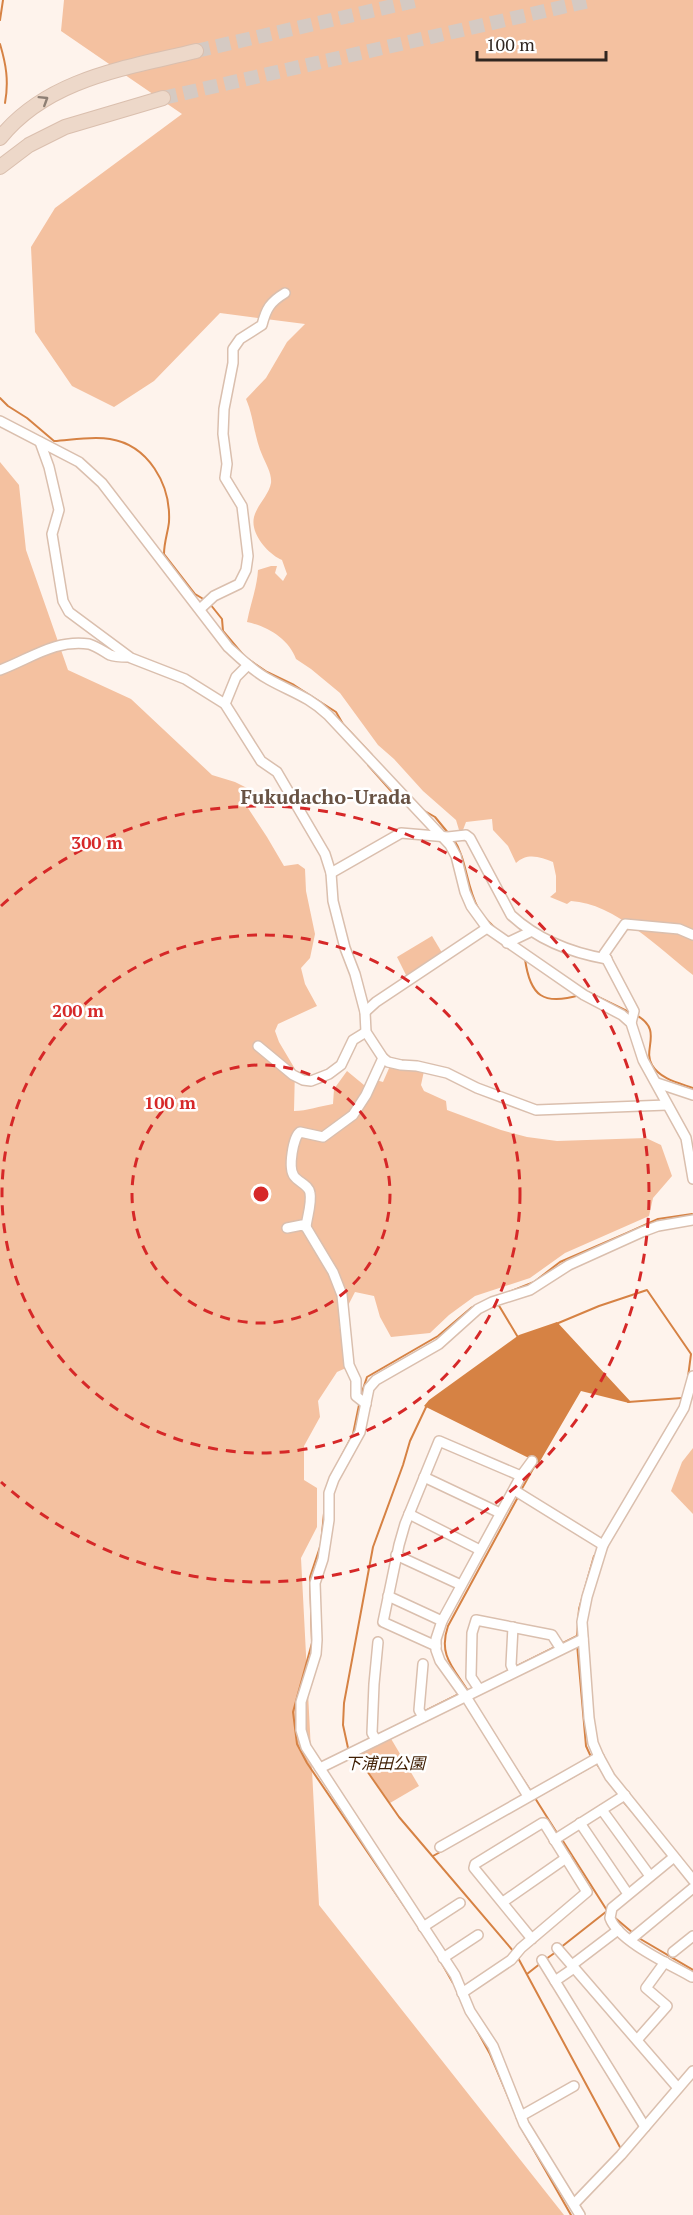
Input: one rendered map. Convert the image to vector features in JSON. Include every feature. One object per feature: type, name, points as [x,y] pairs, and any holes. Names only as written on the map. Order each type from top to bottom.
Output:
[{"type":"street","points":[[0,138],[29,110],[81,80],[196,51]]},
{"type":"street","points":[[0,167],[29,145],[65,127],[98,115],[163,98]]},
{"type":"street","points":[[205,604],[239,584],[246,570],[248,556],[242,506],[225,478],[227,464],[223,434],[224,409],[233,363],[233,349],[240,339],[262,325],[266,309],[285,293]]},
{"type":"street","points":[[0,421],[79,462],[102,483],[205,604],[228,647],[267,678],[315,703],[448,837],[456,856],[465,892],[471,906],[487,928],[510,941],[525,955],[582,994],[621,1015],[633,1017]]},
{"type":"street","points":[[40,442],[49,467],[59,510],[52,534],[63,601],[73,617],[131,658],[185,679],[225,704],[261,760],[277,772],[326,854],[331,873],[333,901],[365,1012],[366,1032],[383,1058],[388,1062],[447,1073],[477,1088],[536,1110],[667,1105]]},
{"type":"street","points":[[0,670],[49,647],[67,643],[91,645],[113,656],[131,658]]},
{"type":"street","points":[[225,704],[236,677],[248,665]]},
{"type":"street","points":[[331,873],[401,833],[448,837],[466,835],[470,838],[511,915],[530,932],[583,955],[607,959]]},
{"type":"street","points":[[693,935],[679,929],[625,924],[604,954],[633,1017],[643,1060],[686,1138],[693,1179]]},
{"type":"street","points":[[365,1012],[376,1002],[487,928]]},
{"type":"street","points":[[510,941],[530,932]]},
{"type":"street","points":[[258,1046],[293,1075],[310,1081],[329,1074],[341,1065],[353,1040],[366,1032]]},
{"type":"street","points":[[366,1404],[356,1396],[356,1380],[349,1365],[342,1295],[306,1227],[310,1194],[308,1188],[293,1176],[290,1168],[294,1138],[297,1133],[304,1131],[320,1138],[353,1115],[366,1095],[383,1058]]},
{"type":"street","points":[[657,1083],[693,1095]]},
{"type":"street","points":[[580,2215],[521,2116],[493,2046],[470,2011],[455,1975],[306,1747],[301,1730],[301,1702],[316,1654],[315,1583],[323,1559],[329,1520],[329,1493],[334,1479],[360,1432],[369,1388],[376,1380],[439,1344],[478,1309],[530,1290],[568,1265],[642,1232],[658,1226],[693,1220]]},
{"type":"street","points":[[287,1228],[302,1225],[306,1227]]},
{"type":"street","points":[[693,1376],[684,1408],[603,1545],[587,1597],[579,1640],[595,1759],[610,1777],[622,1797],[693,1880]]},
{"type":"street","points":[[436,1646],[383,1622],[396,1555],[409,1514],[440,1441],[521,1476]]},
{"type":"street","points":[[531,1795],[470,1692],[440,1661],[436,1646],[437,1631],[442,1621],[500,1513],[518,1492],[521,1476],[532,1461]]},
{"type":"street","points":[[424,1477],[500,1513]]},
{"type":"street","points":[[518,1492],[603,1545]]},
{"type":"street","points":[[409,1514],[480,1550]]},
{"type":"street","points":[[396,1555],[461,1585]]},
{"type":"street","points":[[388,1596],[442,1621]]},
{"type":"street","points":[[470,1692],[472,1633],[476,1620],[552,1635],[560,1646]]},
{"type":"street","points":[[513,1627],[513,1669]]},
{"type":"street","points":[[320,1768],[513,1669],[560,1646],[579,1640]]},
{"type":"street","points":[[375,1738],[374,1684],[378,1642]]},
{"type":"street","points":[[421,1715],[423,1664]]},
{"type":"street","points":[[440,1847],[595,1759]]},
{"type":"street","points":[[557,1838],[622,1797]]},
{"type":"street","points":[[602,1809],[650,1876]]},
{"type":"street","points":[[462,1993],[516,1954],[587,1892],[566,1858],[557,1838],[542,1822],[475,1864],[474,1868],[532,1939]]},
{"type":"street","points":[[580,1823],[628,1894]]},
{"type":"street","points":[[674,1857],[612,1908],[611,1914],[618,1930],[633,1937],[665,1962],[692,1977]]},
{"type":"street","points":[[503,1902],[566,1858]]},
{"type":"street","points":[[633,1937],[693,1888]]},
{"type":"street","points":[[423,1927],[460,1903]]},
{"type":"street","points":[[555,1981],[618,1930]]},
{"type":"street","points":[[443,1958],[478,1935]]},
{"type":"street","points":[[673,1952],[693,1936]]},
{"type":"street","points":[[558,1949],[572,1968],[678,2088]]},
{"type":"street","points":[[542,1961],[645,2127]]},
{"type":"street","points":[[637,2040],[667,2006],[646,1988],[665,1962]]},
{"type":"street","points":[[574,2204],[645,2127],[693,2070]]},
{"type":"street","points":[[521,2116],[574,2086]]},
{"type":"green space","points":[[64,0],[693,0],[693,975],[620,918],[587,904],[571,901],[567,904],[550,897],[556,892],[553,862],[539,857],[529,857],[516,863],[508,846],[493,830],[492,819],[466,822],[463,830],[459,830],[456,820],[423,791],[378,745],[340,693],[296,659],[288,645],[276,634],[247,622],[258,570],[277,566],[275,573],[283,581],[287,574],[282,560],[261,543],[253,523],[258,508],[268,492],[271,480],[246,399],[266,378],[287,342],[305,324],[220,313],[154,381],[114,407],[72,386],[35,332],[31,247],[55,208],[182,114],[61,31]]},
{"type":"green space","points":[[0,462],[19,485],[26,550],[68,670],[131,699],[212,775],[235,782],[257,793],[246,805],[284,866],[298,864],[305,869],[306,891],[315,934],[310,958],[301,968],[305,984],[317,1006],[278,1024],[275,1031],[295,1069],[294,1111],[333,1104],[334,1089],[347,1071],[370,1090],[376,1080],[383,1082],[390,1066],[424,1071],[421,1085],[424,1091],[446,1101],[447,1110],[527,1137],[557,1141],[646,1138],[661,1145],[672,1176],[653,1198],[649,1216],[565,1253],[530,1278],[475,1296],[449,1315],[430,1333],[391,1337],[380,1317],[374,1296],[355,1292],[339,1323],[346,1368],[337,1372],[318,1401],[320,1417],[304,1446],[304,1480],[317,1488],[317,1527],[301,1558],[319,1905],[564,2215],[0,2215]]},
{"type":"green space","points":[[432,936],[444,956],[408,979],[397,957]]},
{"type":"green space","points":[[693,1448],[693,1514],[671,1491],[682,1462]]},
{"type":"green space","name":"下浦田公園","points":[[390,1737],[419,1786],[390,1803],[356,1753]]},
{"type":"shaded area","points":[[557,1322],[631,1402],[581,1391],[539,1463],[424,1406],[429,1400],[519,1335]]},
{"type":"waterway","points":[[0,20],[3,0]]},
{"type":"waterway","points":[[0,44],[6,73],[5,103]]},
{"type":"waterway","points":[[0,398],[54,441],[110,439],[136,449],[146,458],[161,481],[169,508],[164,554],[195,594],[205,600]]},
{"type":"waterway","points":[[210,604],[222,619],[223,631],[245,657],[336,712],[343,724],[372,755],[371,757]]},
{"type":"waterway","points":[[369,762],[368,765],[400,801]]},
{"type":"waterway","points":[[423,810],[435,817],[449,834]]},
{"type":"waterway","points":[[453,838],[458,846],[478,908]]},
{"type":"waterway","points":[[485,918],[496,929]]},
{"type":"waterway","points":[[525,959],[530,982],[540,995],[556,999],[580,995]]},
{"type":"waterway","points":[[585,993],[588,992],[631,1013]]},
{"type":"waterway","points":[[636,1015],[649,1027],[651,1033],[649,1053],[655,1070],[670,1080],[693,1088]]},
{"type":"waterway","points":[[509,1292],[534,1282],[560,1262],[658,1219],[692,1214]]},
{"type":"waterway","points":[[556,1324],[599,1306],[647,1290],[691,1354],[688,1377]]},
{"type":"waterway","points":[[362,1392],[367,1377],[438,1336],[471,1308],[490,1299]]},
{"type":"waterway","points":[[498,1304],[519,1339]]},
{"type":"waterway","points":[[628,1402],[682,1398]]},
{"type":"waterway","points":[[339,1461],[353,1434],[359,1405]]},
{"type":"waterway","points":[[352,1748],[348,1748],[343,1725],[344,1703],[373,1547],[410,1441],[427,1405]]},
{"type":"waterway","points":[[520,1492],[538,1460]]},
{"type":"waterway","points":[[468,1691],[452,1668],[446,1653],[445,1636],[448,1626],[518,1497]]},
{"type":"waterway","points":[[325,1503],[321,1544],[310,1577],[312,1643],[293,1712],[297,1744],[307,1763],[413,1919]]},
{"type":"waterway","points":[[577,1638],[579,1609],[594,1556]]},
{"type":"waterway","points":[[561,1644],[577,1636]]},
{"type":"waterway","points":[[577,1644],[586,1746],[592,1759]]},
{"type":"waterway","points":[[515,1667],[555,1647]]},
{"type":"waterway","points":[[488,1681],[510,1670]]},
{"type":"waterway","points":[[423,1712],[461,1693]]},
{"type":"waterway","points":[[378,1735],[418,1715]]},
{"type":"waterway","points":[[356,1755],[399,1817],[514,1952]]},
{"type":"waterway","points":[[596,1763],[619,1795]]},
{"type":"waterway","points":[[489,1824],[596,1764]]},
{"type":"waterway","points":[[515,1767],[532,1793]]},
{"type":"waterway","points":[[535,1798],[557,1833]]},
{"type":"waterway","points":[[622,1800],[636,1816]]},
{"type":"waterway","points":[[561,1838],[608,1912]]},
{"type":"waterway","points":[[433,1856],[442,1851]]},
{"type":"waterway","points":[[560,1948],[607,1911]]},
{"type":"waterway","points":[[614,1917],[633,1933]]},
{"type":"waterway","points":[[637,1937],[693,1970]]},
{"type":"waterway","points":[[546,1959],[556,1952]]},
{"type":"waterway","points":[[517,1956],[621,2149]]},
{"type":"waterway","points":[[441,1962],[453,1983]]},
{"type":"waterway","points":[[527,1974],[541,1963]]},
{"type":"waterway","points":[[474,2025],[490,2054],[515,2113]]},
{"type":"waterway","points":[[523,2131],[571,2215]]},
{"type":"tunnel","points":[[196,51],[419,0]]},
{"type":"tunnel","points":[[163,98],[593,0]]},
{"type":"district","name":"Fukudacho-Urada","points":[[326,797]]}]
